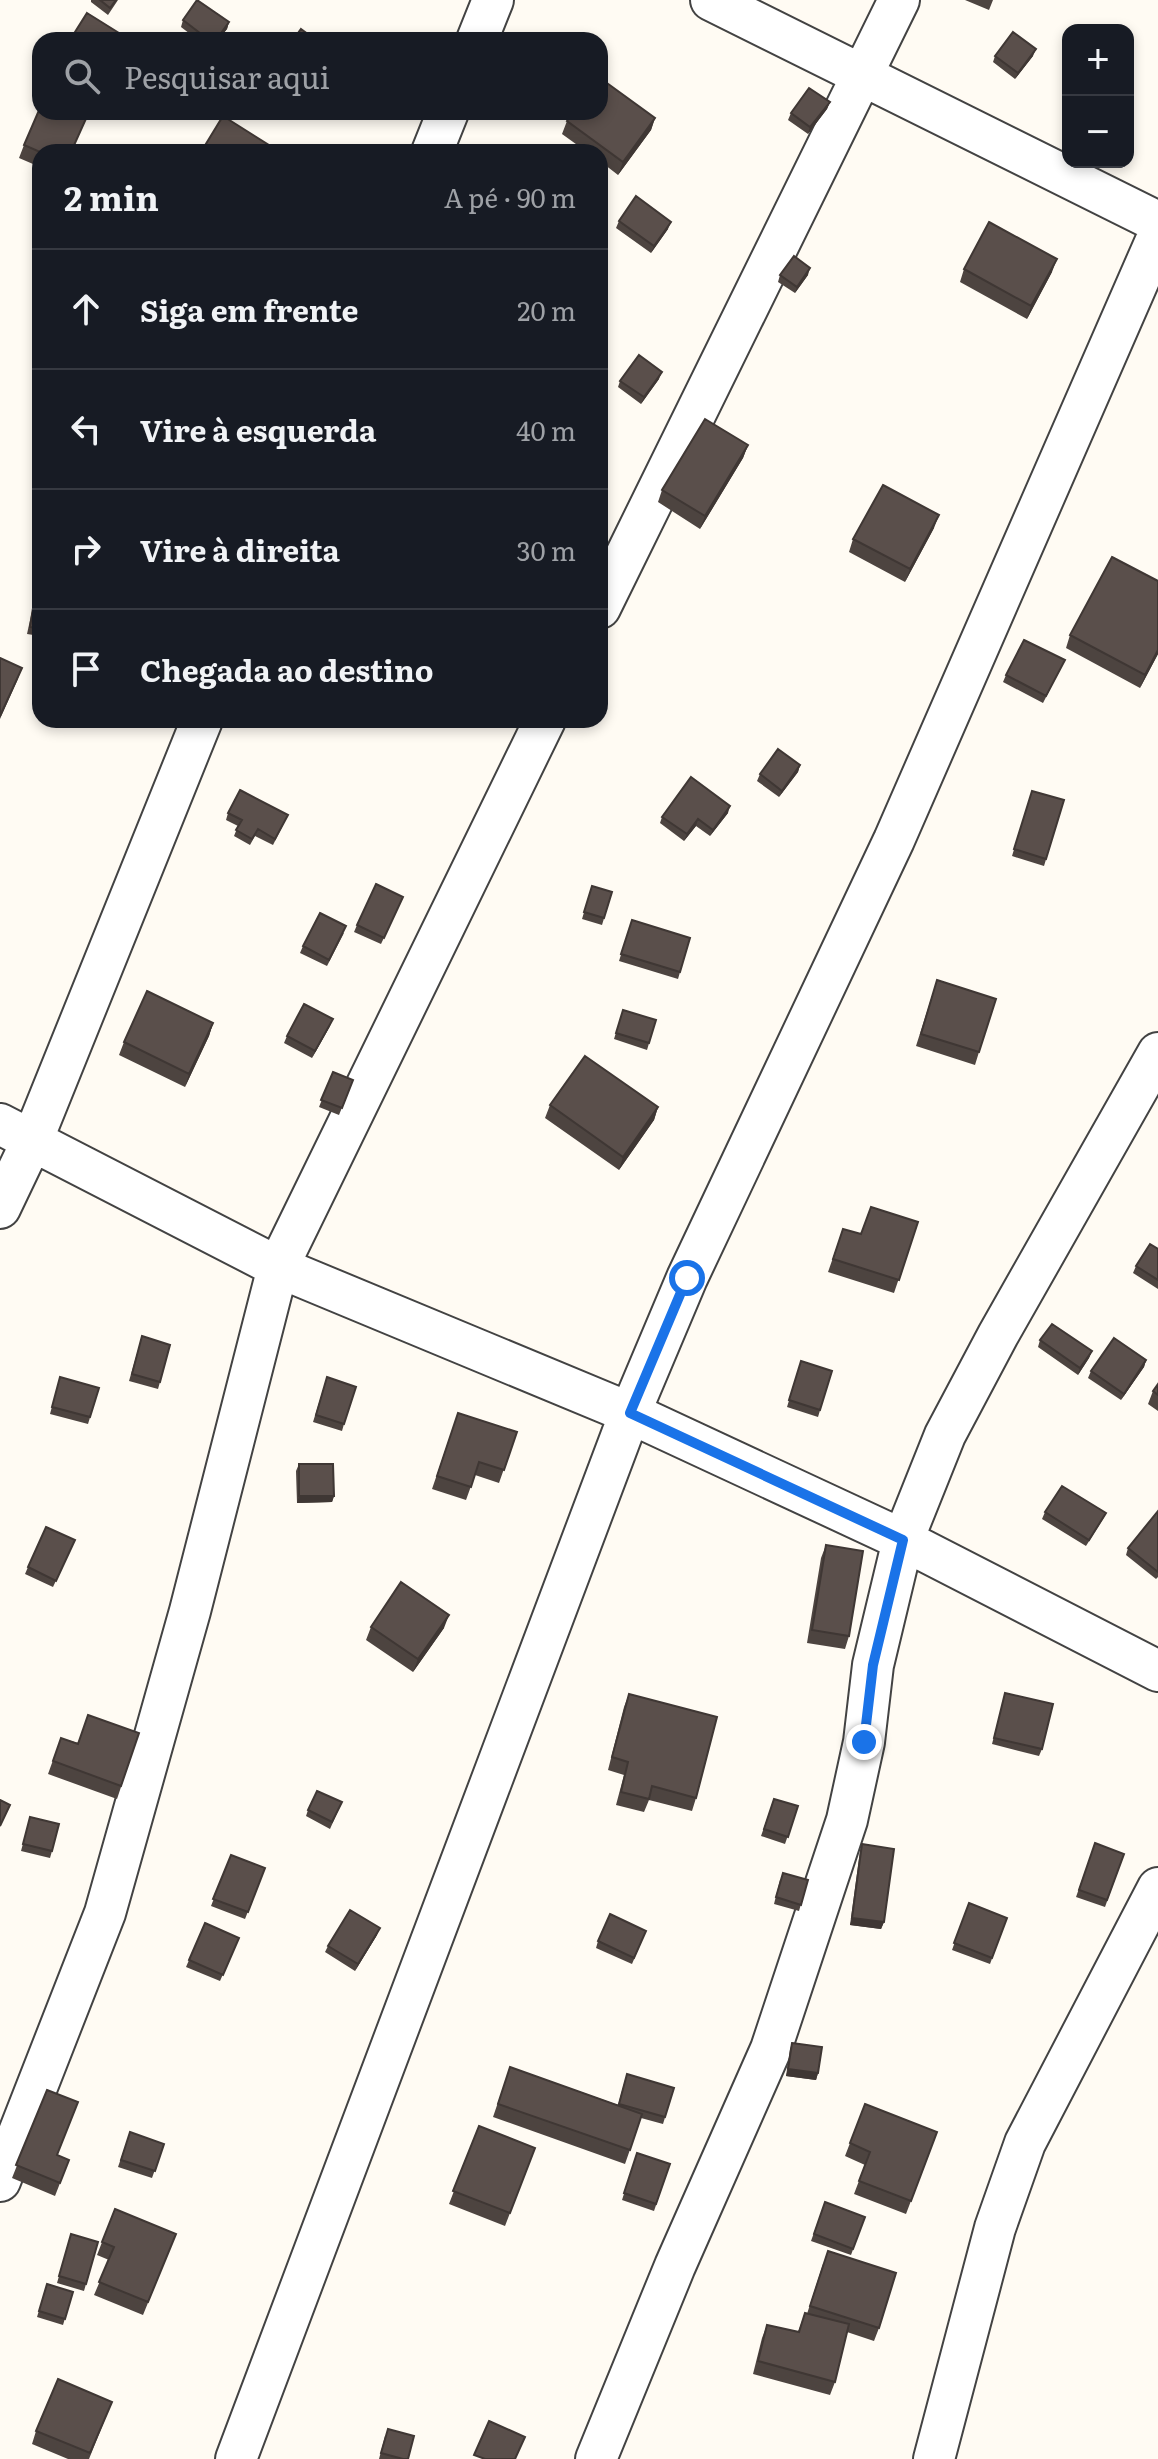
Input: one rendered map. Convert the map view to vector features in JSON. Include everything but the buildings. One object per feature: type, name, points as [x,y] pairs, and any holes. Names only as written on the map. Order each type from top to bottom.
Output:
[{"type":"street","points":[[480,32],[493,0]]},
{"type":"street","points":[[711,0],[1158,222]]},
{"type":"street","points":[[608,592],[899,0]]},
{"type":"street","points":[[435,144],[445,120]]},
{"type":"street","points":[[236,2459],[630,1413],[687,1278],[894,840],[1158,236]]},
{"type":"street","points":[[0,1208],[16,1132],[198,728]]},
{"type":"street","points":[[0,2181],[105,1913],[190,1611],[278,1267],[541,728]]},
{"type":"street","points":[[596,2459],[675,2266],[771,2049],[847,1820],[864,1742],[873,1665],[903,1540],[945,1435],[998,1335],[1158,1053]]},
{"type":"street","points":[[16,1132],[278,1267],[630,1413],[903,1540],[1158,1671]]},
{"type":"street","points":[[934,2459],[995,2228],[1025,2143],[1158,1888]]},
{"type":"route","points":[[687,1278],[630,1413],[903,1540],[873,1665],[864,1742]]}]
